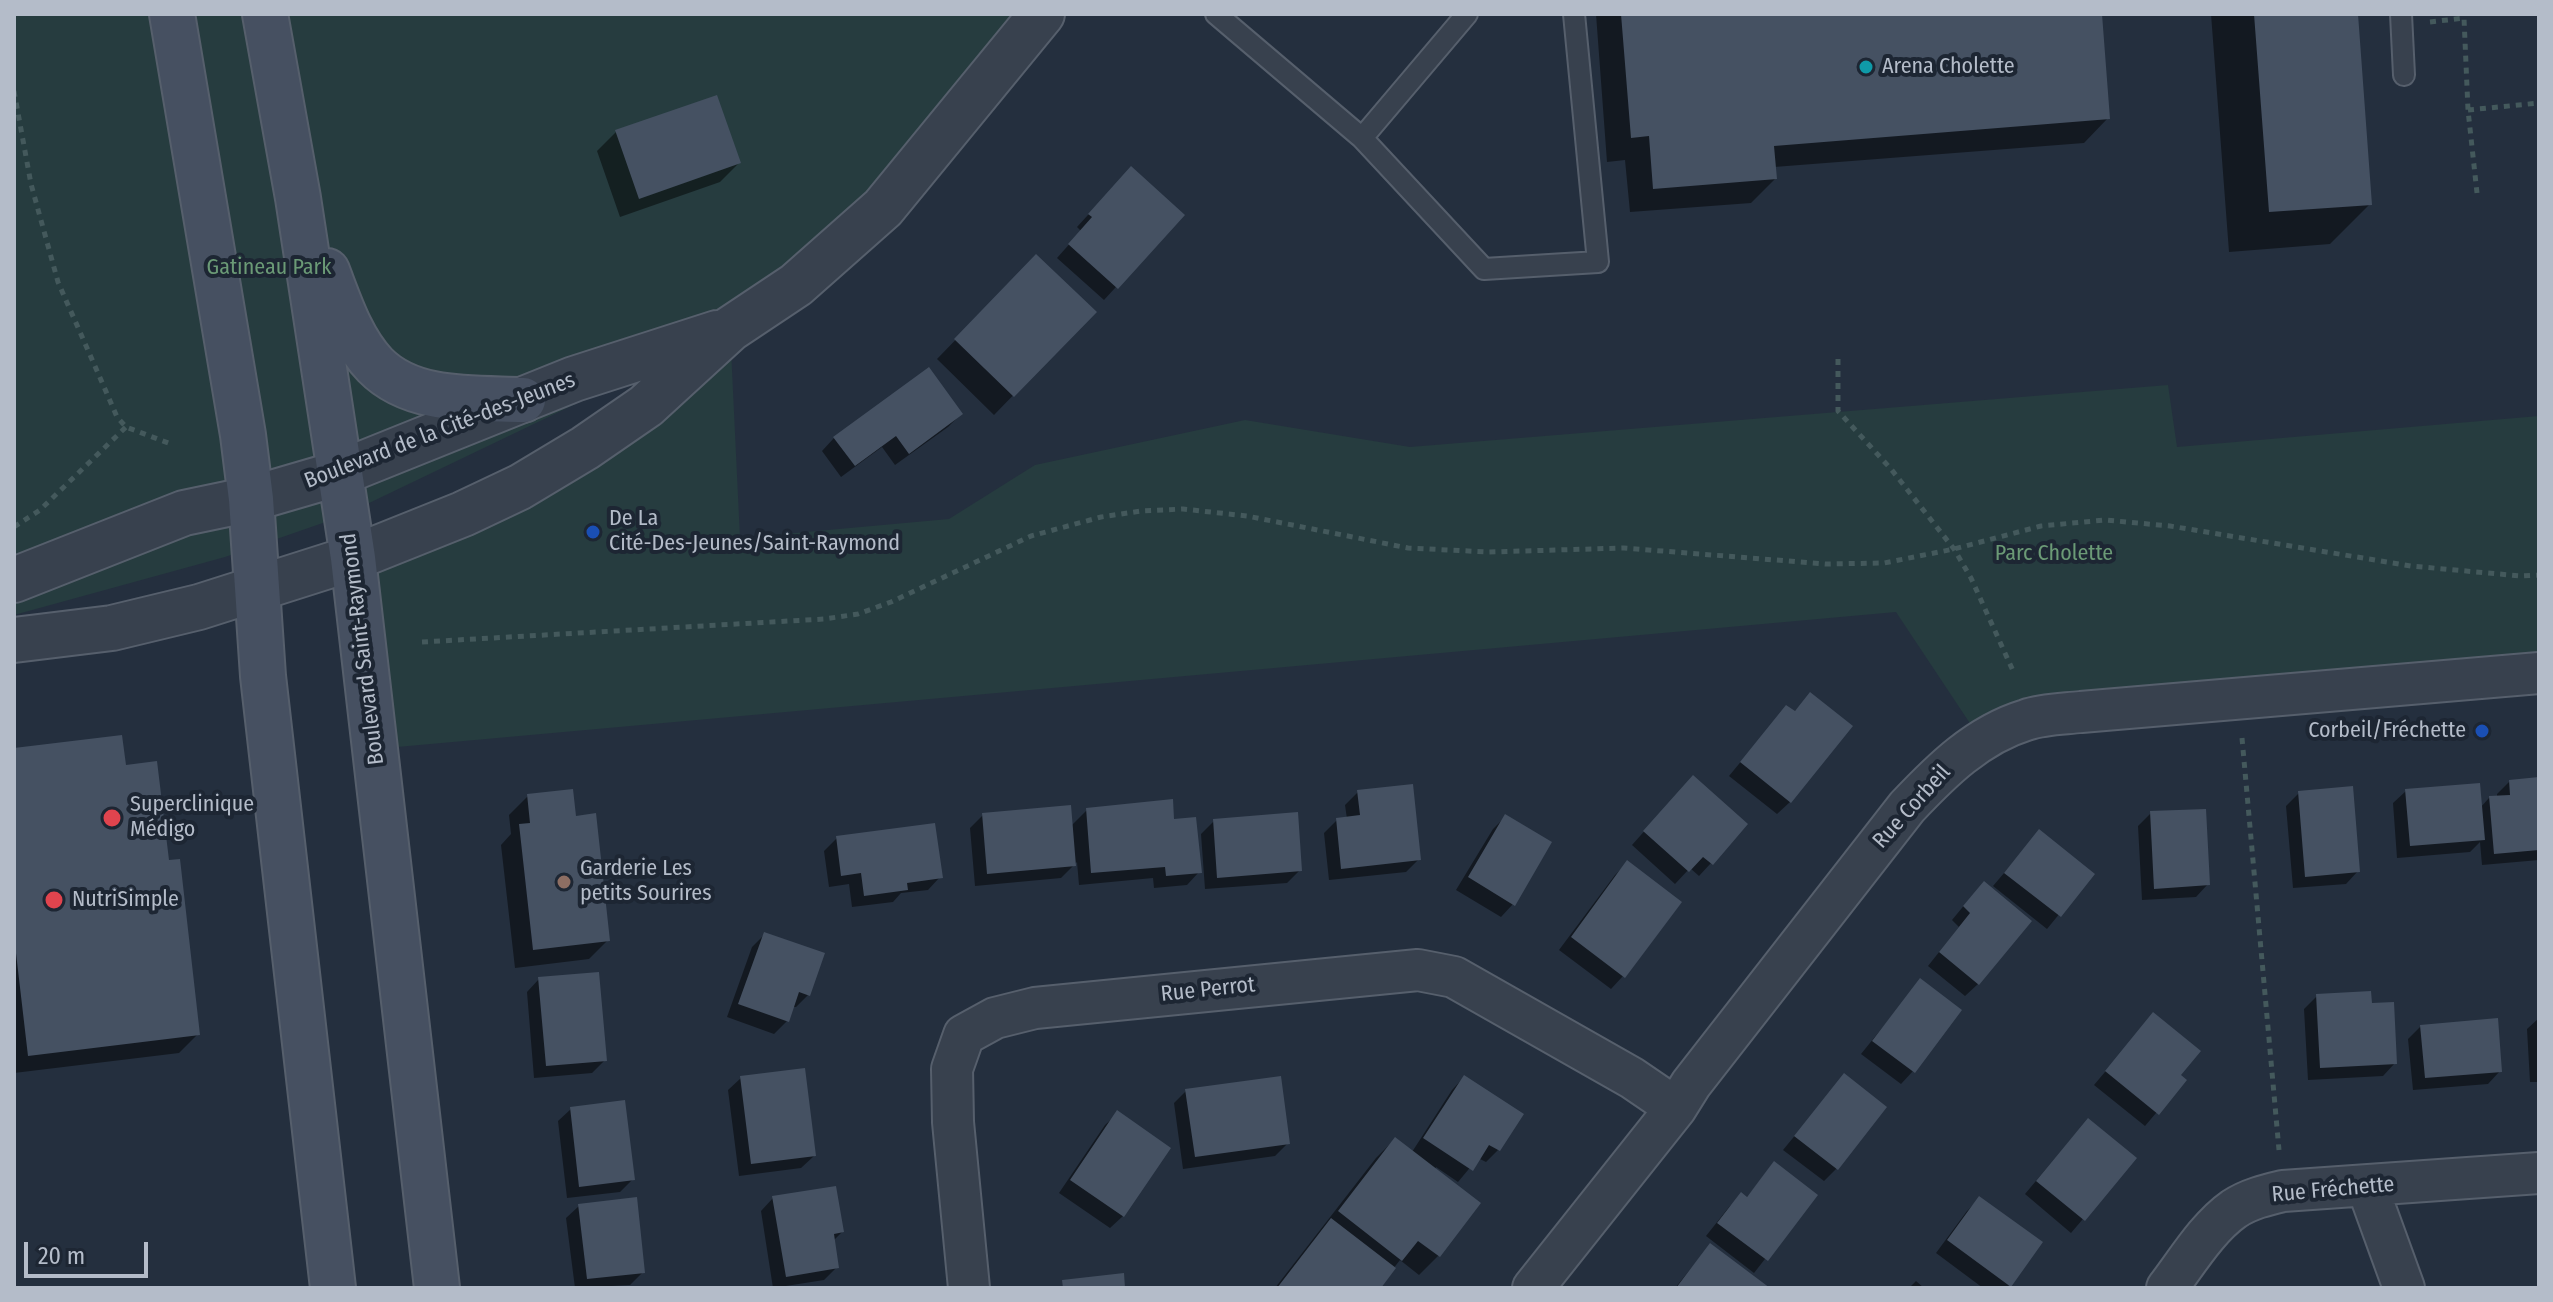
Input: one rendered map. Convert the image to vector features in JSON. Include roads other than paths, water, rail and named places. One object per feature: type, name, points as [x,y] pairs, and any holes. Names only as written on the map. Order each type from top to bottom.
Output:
[{"type":"main road","points":[[172,14],[241,420],[251,499],[263,676],[333,1288]]},
{"type":"main road","name":"Boulevard Saint-Raymond","points":[[265,14],[298,198],[353,558],[437,1288]]},
{"type":"main road","points":[[298,198],[342,310],[357,339],[376,365],[400,382],[426,393],[523,400]]},
{"type":"street","name":"Boulevard de la Cité-des-Jeunes","points":[[14,640],[112,628],[199,607],[353,558],[463,514],[520,487],[585,448],[646,406],[730,329],[796,285],[883,208],[1042,14]]},
{"type":"street","name":"Boulevard de la Cité-des-Jeunes","points":[[14,580],[184,513],[251,499],[340,473],[574,379],[730,329]]},
{"type":"street","name":"Rue Corbeil","points":[[1533,1288],[1676,1108],[1691,1084],[1907,807],[1943,769],[1981,740],[2026,720],[2239,697],[2539,673]]},
{"type":"street","name":"Rue Perrot","points":[[969,1288],[953,1122],[952,1069],[964,1035],[995,1018],[1035,1008],[1418,970],[1454,977],[1632,1078],[1676,1108]]},
{"type":"street","name":"Rue Fréchette","points":[[2167,1288],[2218,1223],[2256,1198],[2283,1191],[2539,1173]]},
{"type":"street","points":[[2367,1186],[2404,1288]]},
{"type":"lane","points":[[1216,14],[1362,138],[1484,269],[1598,262],[1574,14]]},
{"type":"lane","points":[[1362,138],[1467,14]]},
{"type":"lane","points":[[2401,20],[2404,75]]},
{"type":"place","name":"Arena Cholette","points":[[1866,67]]},
{"type":"place","name":"De La Cité-Des-Jeunes/Saint-Raymond","points":[[593,532]]},
{"type":"place","name":"Corbeil/Fréchette","points":[[2482,731]]},
{"type":"place","name":"Superclinique Médigo","points":[[112,818]]},
{"type":"place","name":"Garderie Les petits Sourires","points":[[564,882]]},
{"type":"place","name":"NutriSimple","points":[[54,900]]},
{"type":"park label","name":"Gatineau Park","points":[[269,268]]},
{"type":"park label","name":"Parc Cholette","points":[[2054,554]]}]
